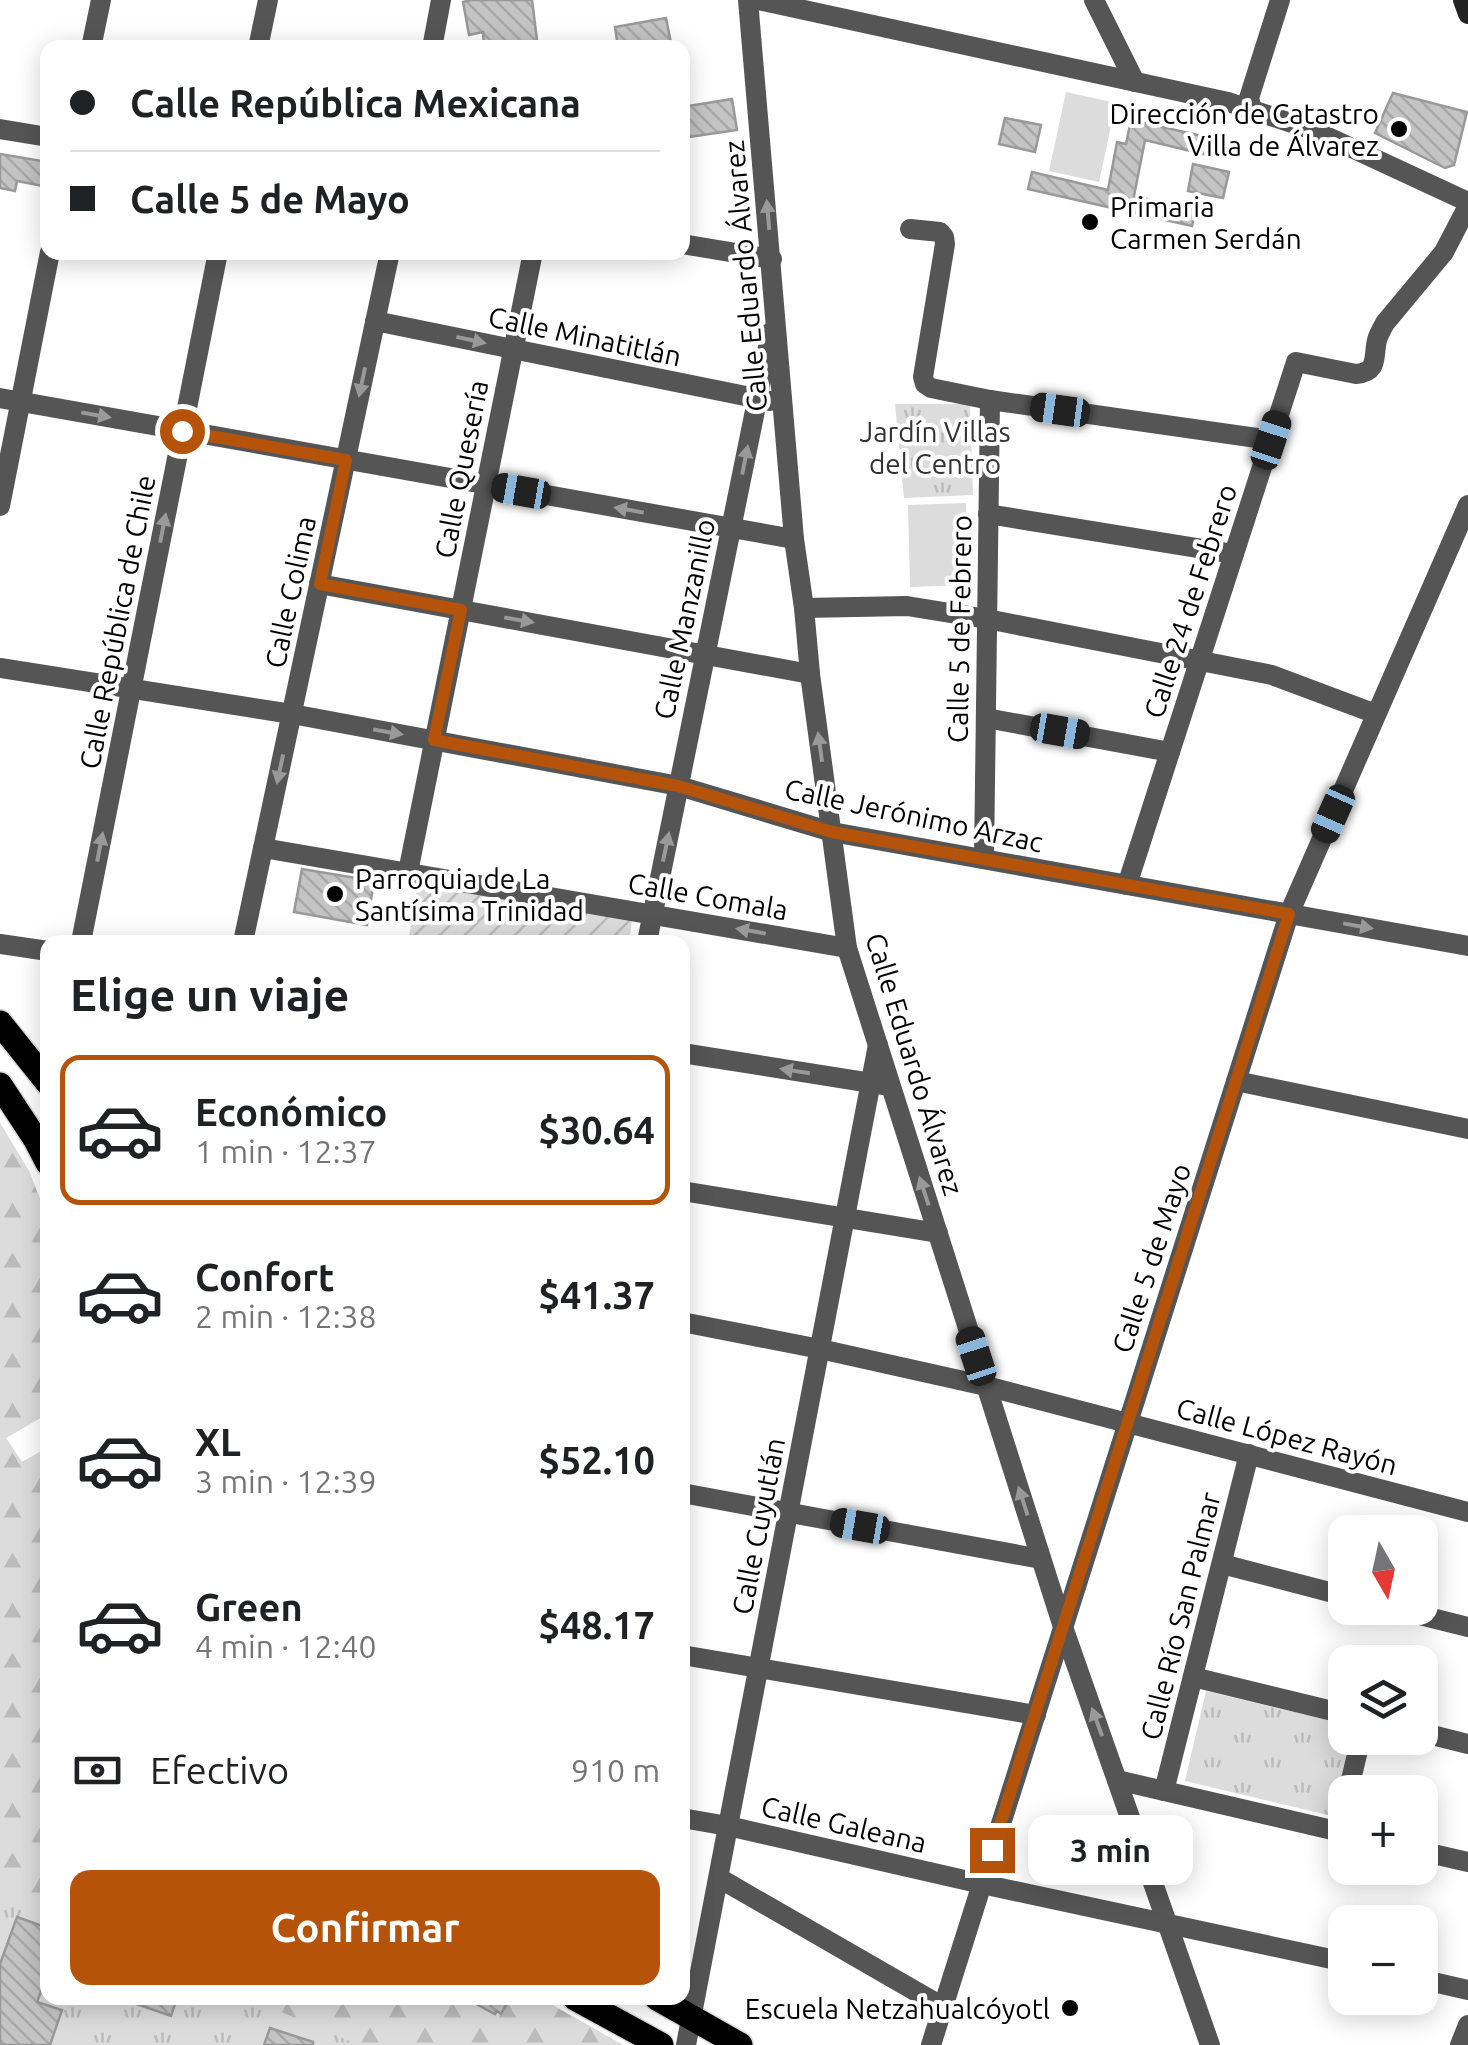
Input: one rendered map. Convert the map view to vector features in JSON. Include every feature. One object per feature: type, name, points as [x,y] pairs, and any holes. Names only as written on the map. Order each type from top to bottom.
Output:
[{"type":"main road","points":[[1463,0],[1468,14]]},
{"type":"main road","points":[[0,1022],[40,1073]]},
{"type":"main road","points":[[0,1085],[40,1148]]},
{"type":"main road","points":[[589,2005],[662,2045]]},
{"type":"main road","points":[[669,2005],[740,2045]]},
{"type":"street","points":[[93,40],[101,0]]},
{"type":"street","points":[[260,40],[268,0]]},
{"type":"street","points":[[434,40],[441,0]]},
{"type":"street","name":"Calle Eduardo Álvarez","points":[[748,0],[794,539],[847,948],[878,1045],[881,1085],[938,1233],[1063,1627],[1210,2045]]},
{"type":"street","points":[[758,0],[1228,102],[1312,130],[1468,204]]},
{"type":"street","points":[[1094,0],[1135,82]]},
{"type":"street","points":[[1252,110],[1249,98],[1280,0]]},
{"type":"street","points":[[0,129],[40,136]]},
{"type":"street","name":"Calle 24 de Febrero","points":[[1127,885],[1296,362],[1356,374],[1373,367],[1378,336],[1385,323],[1444,252],[1468,204]]},
{"type":"street","points":[[910,229],[940,232],[944,236],[923,377],[931,388],[1271,440]]},
{"type":"street","points":[[690,245],[772,260]]},
{"type":"street","points":[[0,506],[10,400],[48,260]]},
{"type":"street","name":"Calle República de Chile","points":[[82,935],[216,260]]},
{"type":"street","name":"Calle Colima","points":[[245,935],[388,260]]},
{"type":"street","name":"Calle Quesería","points":[[408,872],[530,260]]},
{"type":"street","name":"Calle Manzanillo","points":[[648,935],[776,307]]},
{"type":"street","name":"Calle Minatitlán","points":[[375,321],[784,404]]},
{"type":"street","points":[[10,400],[794,539]]},
{"type":"street","name":"Calle 5 de Febrero","points":[[984,859],[990,400]]},
{"type":"street","name":"Calle 5 de Mayo","points":[[931,2045],[1289,914],[1468,505]]},
{"type":"street","points":[[988,514],[1234,554]]},
{"type":"street","points":[[320,584],[810,674]]},
{"type":"street","points":[[804,608],[907,606],[987,620],[1272,675],[1376,714]]},
{"type":"street","name":"Calle Jerónimo Arzac","points":[[0,668],[292,714],[678,786],[832,832],[1468,946]]},
{"type":"street","points":[[986,718],[1170,752]]},
{"type":"street","name":"Calle Comala","points":[[264,848],[847,948]]},
{"type":"street","points":[[0,944],[40,951]]},
{"type":"street","points":[[690,1054],[881,1085]]},
{"type":"street","points":[[1236,1080],[1468,1129]]},
{"type":"street","name":"Calle Cuyutlán","points":[[686,2045],[845,1218],[881,1085]]},
{"type":"street","points":[[690,1192],[938,1233]]},
{"type":"street","name":"Calle López Rayón","points":[[690,1324],[986,1386],[1468,1512]]},
{"type":"street","name":"Calle Río San Palmar","points":[[1164,1790],[1250,1454]]},
{"type":"street","points":[[690,1494],[1041,1559]]},
{"type":"street","points":[[1222,1564],[1328,1592]]},
{"type":"street","points":[[1438,1620],[1468,1627]]},
{"type":"street","points":[[690,1656],[1036,1714]]},
{"type":"street","points":[[1193,1677],[1328,1710]]},
{"type":"street","points":[[1438,1736],[1468,1744]]},
{"type":"street","points":[[1118,1780],[1328,1829]]},
{"type":"street","name":"Calle Galeana","points":[[690,1819],[1328,1958]]},
{"type":"street","points":[[1438,1854],[1468,1862]]},
{"type":"street","points":[[718,1878],[943,2007]]},
{"type":"street","points":[[1438,1983],[1468,1990]]},
{"type":"street","points":[[1460,2045],[1468,2026]]},
{"type":"green space","points":[[1066,92],[1116,103],[1099,182],[1049,171]]},
{"type":"green space","name":"Jardín Villas del Centro","points":[[895,404],[970,404],[973,495],[904,498]]},
{"type":"green space","points":[[966,503],[968,585],[910,587],[908,505]]},
{"type":"green space","points":[[418,883],[632,921],[630,935],[409,935]]},
{"type":"green space","points":[[0,1123],[29,1171],[40,1199],[40,1418],[6,1438],[22,1462],[40,1452],[40,2005],[552,2005],[623,2045],[0,2045]]},
{"type":"green space","points":[[0,1123],[29,1171],[40,1199],[40,1418],[6,1438],[22,1462],[40,1452],[40,1911],[0,1894]]},
{"type":"green space","points":[[1206,1691],[1328,1720],[1328,1755],[1347,1755],[1342,1775],[1328,1775],[1328,1815],[1185,1781]]},
{"type":"green space","points":[[265,2005],[552,2005],[623,2045],[359,2045]]},
{"type":"building","points":[[532,0],[537,40],[484,40],[483,32],[469,35],[463,2]]},
{"type":"building","points":[[666,18],[670,40],[617,40],[615,27]]},
{"type":"building","name":"Dirección de Catastro Villa de Álvarez","points":[[1393,93],[1467,112],[1454,165],[1445,168],[1375,133]]},
{"type":"building","points":[[732,99],[737,130],[690,137],[690,106]]},
{"type":"building","points":[[1005,118],[1041,125],[1035,152],[999,144]]},
{"type":"building","points":[[1131,120],[1211,138],[1207,155],[1145,140],[1134,196],[1196,210],[1192,226],[1028,189],[1032,172],[1108,190],[1117,142],[1126,144]]},
{"type":"building","points":[[0,154],[40,161],[40,185],[17,181],[15,191],[0,188]]},
{"type":"building","points":[[1193,164],[1229,172],[1223,198],[1188,191]]},
{"type":"building","name":"Parroquia de La Santísima Trinidad","points":[[302,869],[374,881],[367,925],[294,912]]},
{"type":"building","points":[[17,1917],[40,1925],[37,2002],[62,2010],[50,2045],[0,2045],[0,1964]]},
{"type":"building","points":[[139,2005],[175,2005],[171,2016]]},
{"type":"building","points":[[478,2005],[506,2005],[501,2014]]},
{"type":"building","points":[[270,2028],[313,2042],[313,2045],[264,2045]]},
{"type":"place","name":"Dirección de Catastro Villa de Álvarez","points":[[1399,129]]},
{"type":"place","name":"Primaria Carmen Serdán","points":[[1090,222]]},
{"type":"place","name":"Parroquia de La Santísima Trinidad","points":[[335,894]]},
{"type":"place","name":"Escuela Netzahualcóyotl","points":[[1070,2008]]},
{"type":"route","points":[[182,431],[346,460],[320,584],[461,610],[434,740],[678,786],[832,832],[1289,914],[992,1850]]}]
